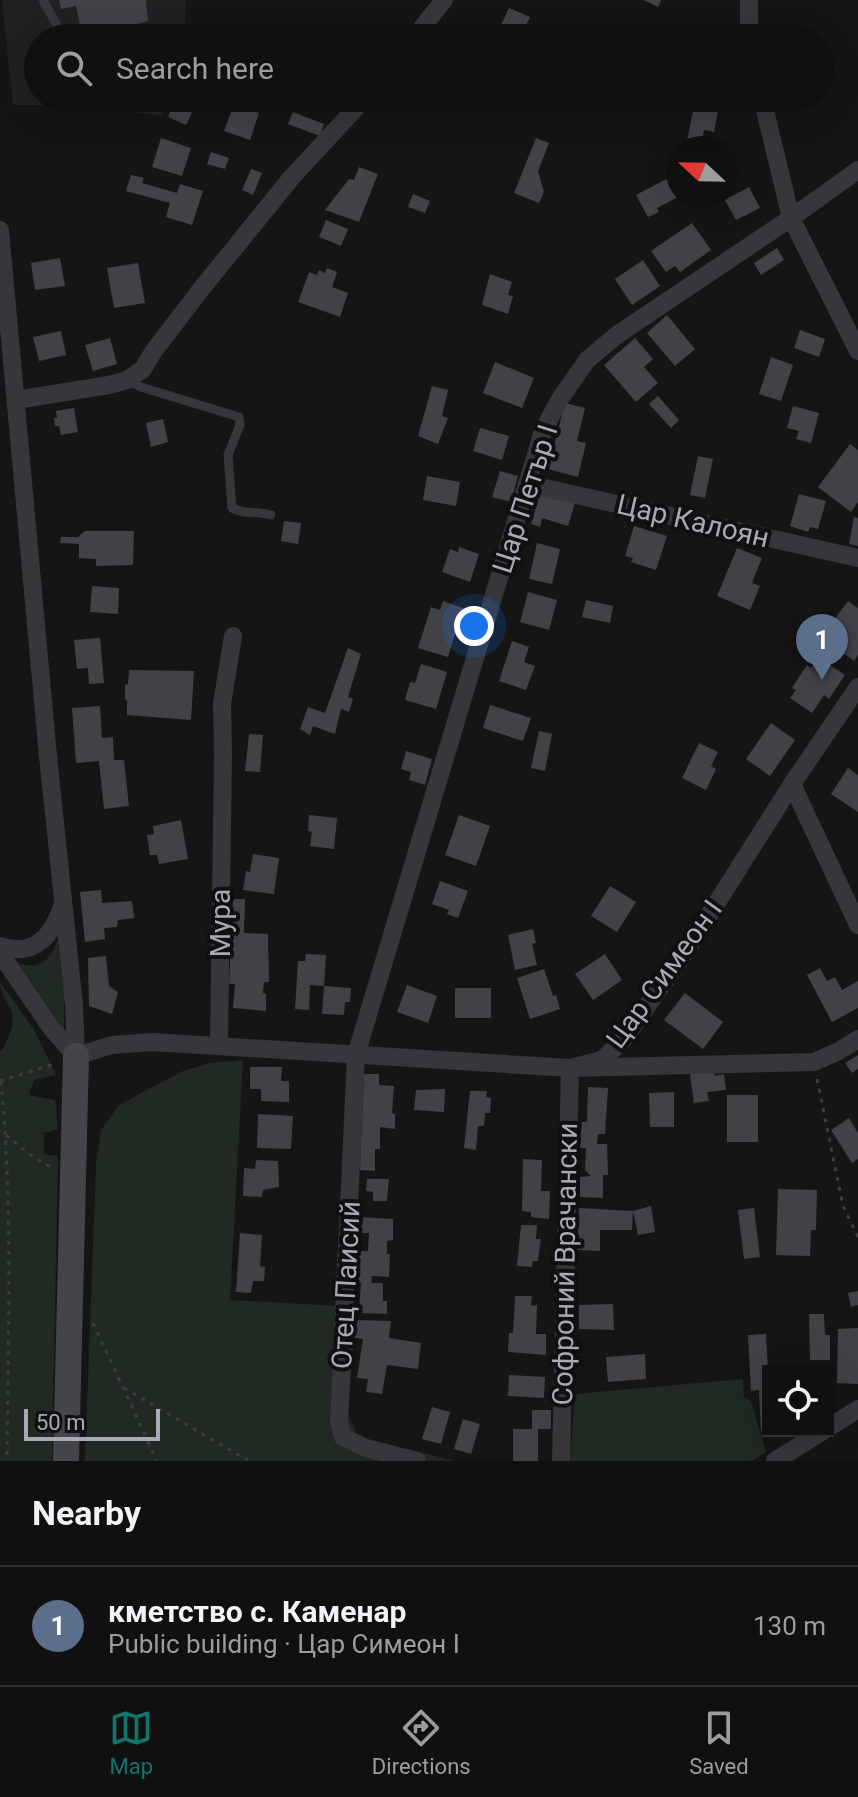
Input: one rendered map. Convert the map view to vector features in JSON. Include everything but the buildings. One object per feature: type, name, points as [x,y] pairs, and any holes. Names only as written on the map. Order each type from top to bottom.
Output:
[{"type":"street","points":[[425,24],[444,0]]},
{"type":"street","points":[[749,0],[749,24]]},
{"type":"street","points":[[16,400],[127,380],[143,369],[202,288],[292,177],[352,112]]},
{"type":"street","points":[[765,112],[791,218],[858,351]]},
{"type":"street","name":"Цар Петър I","points":[[356,1055],[543,431],[560,399],[587,360],[617,335],[858,170]]},
{"type":"street","points":[[0,230],[74,1005],[76,1056],[66,1461]]},
{"type":"street","name":"Цар Калоян","points":[[527,484],[858,558]]},
{"type":"street","name":"Мура","points":[[219,1045],[222,704],[233,636]]},
{"type":"street","name":"Цар Симеон I","points":[[76,1056],[112,1045],[152,1042],[570,1068],[602,1060],[624,1039],[690,945],[858,687]]},
{"type":"street","points":[[792,784],[858,925]]},
{"type":"street","points":[[0,946],[11,950],[26,949],[38,943],[57,922],[64,902]]},
{"type":"street","points":[[0,953],[52,1029],[76,1056]]},
{"type":"street","points":[[570,1068],[814,1062],[858,1039]]},
{"type":"street","name":"Отец Паисий","points":[[356,1055],[339,1422],[343,1437],[355,1444],[417,1461]]},
{"type":"street","name":"Софроний Врачански","points":[[561,1461],[570,1068]]},
{"type":"street","points":[[834,1424],[858,1409]]},
{"type":"street","points":[[775,1461],[813,1437]]},
{"type":"lane","points":[[43,0],[56,24]]},
{"type":"lane","points":[[127,380],[239,417],[240,425],[228,455],[232,508],[239,512],[271,515]]},
{"type":"path","points":[[7,1461],[8,1240],[6,1134],[0,1081],[76,1056]]},
{"type":"path","points":[[814,1062],[843,1206],[858,1237]]},
{"type":"path","points":[[6,1134],[32,1156],[72,1181]]},
{"type":"path","points":[[90,1316],[157,1461]]},
{"type":"path","points":[[123,1387],[249,1461]]},
{"type":"shaded area","points":[[2,0],[186,0],[185,24],[24,24],[24,105],[13,105]]},
{"type":"shaded area","points":[[134,112],[164,112],[162,116]]},
{"type":"shaded area","points":[[58,939],[64,1030],[18,963],[33,966],[44,962]]},
{"type":"shaded area","points":[[0,982],[35,1031],[56,1075],[34,1080],[29,1095],[55,1100],[58,1129],[44,1133],[44,1154],[58,1156],[52,1461],[0,1461],[0,1051],[12,1023]]},
{"type":"shaded area","points":[[243,1060],[230,1300],[356,1307],[348,1414],[356,1433],[370,1440],[455,1461],[85,1461],[96,1165],[101,1130],[119,1105],[183,1071],[210,1063]]},
{"type":"shaded area","points":[[743,1379],[744,1397],[751,1401],[766,1452],[752,1461],[570,1461],[575,1394]]},
{"type":"place","name":"кметство с. Каменар","points":[[822,680]]}]
